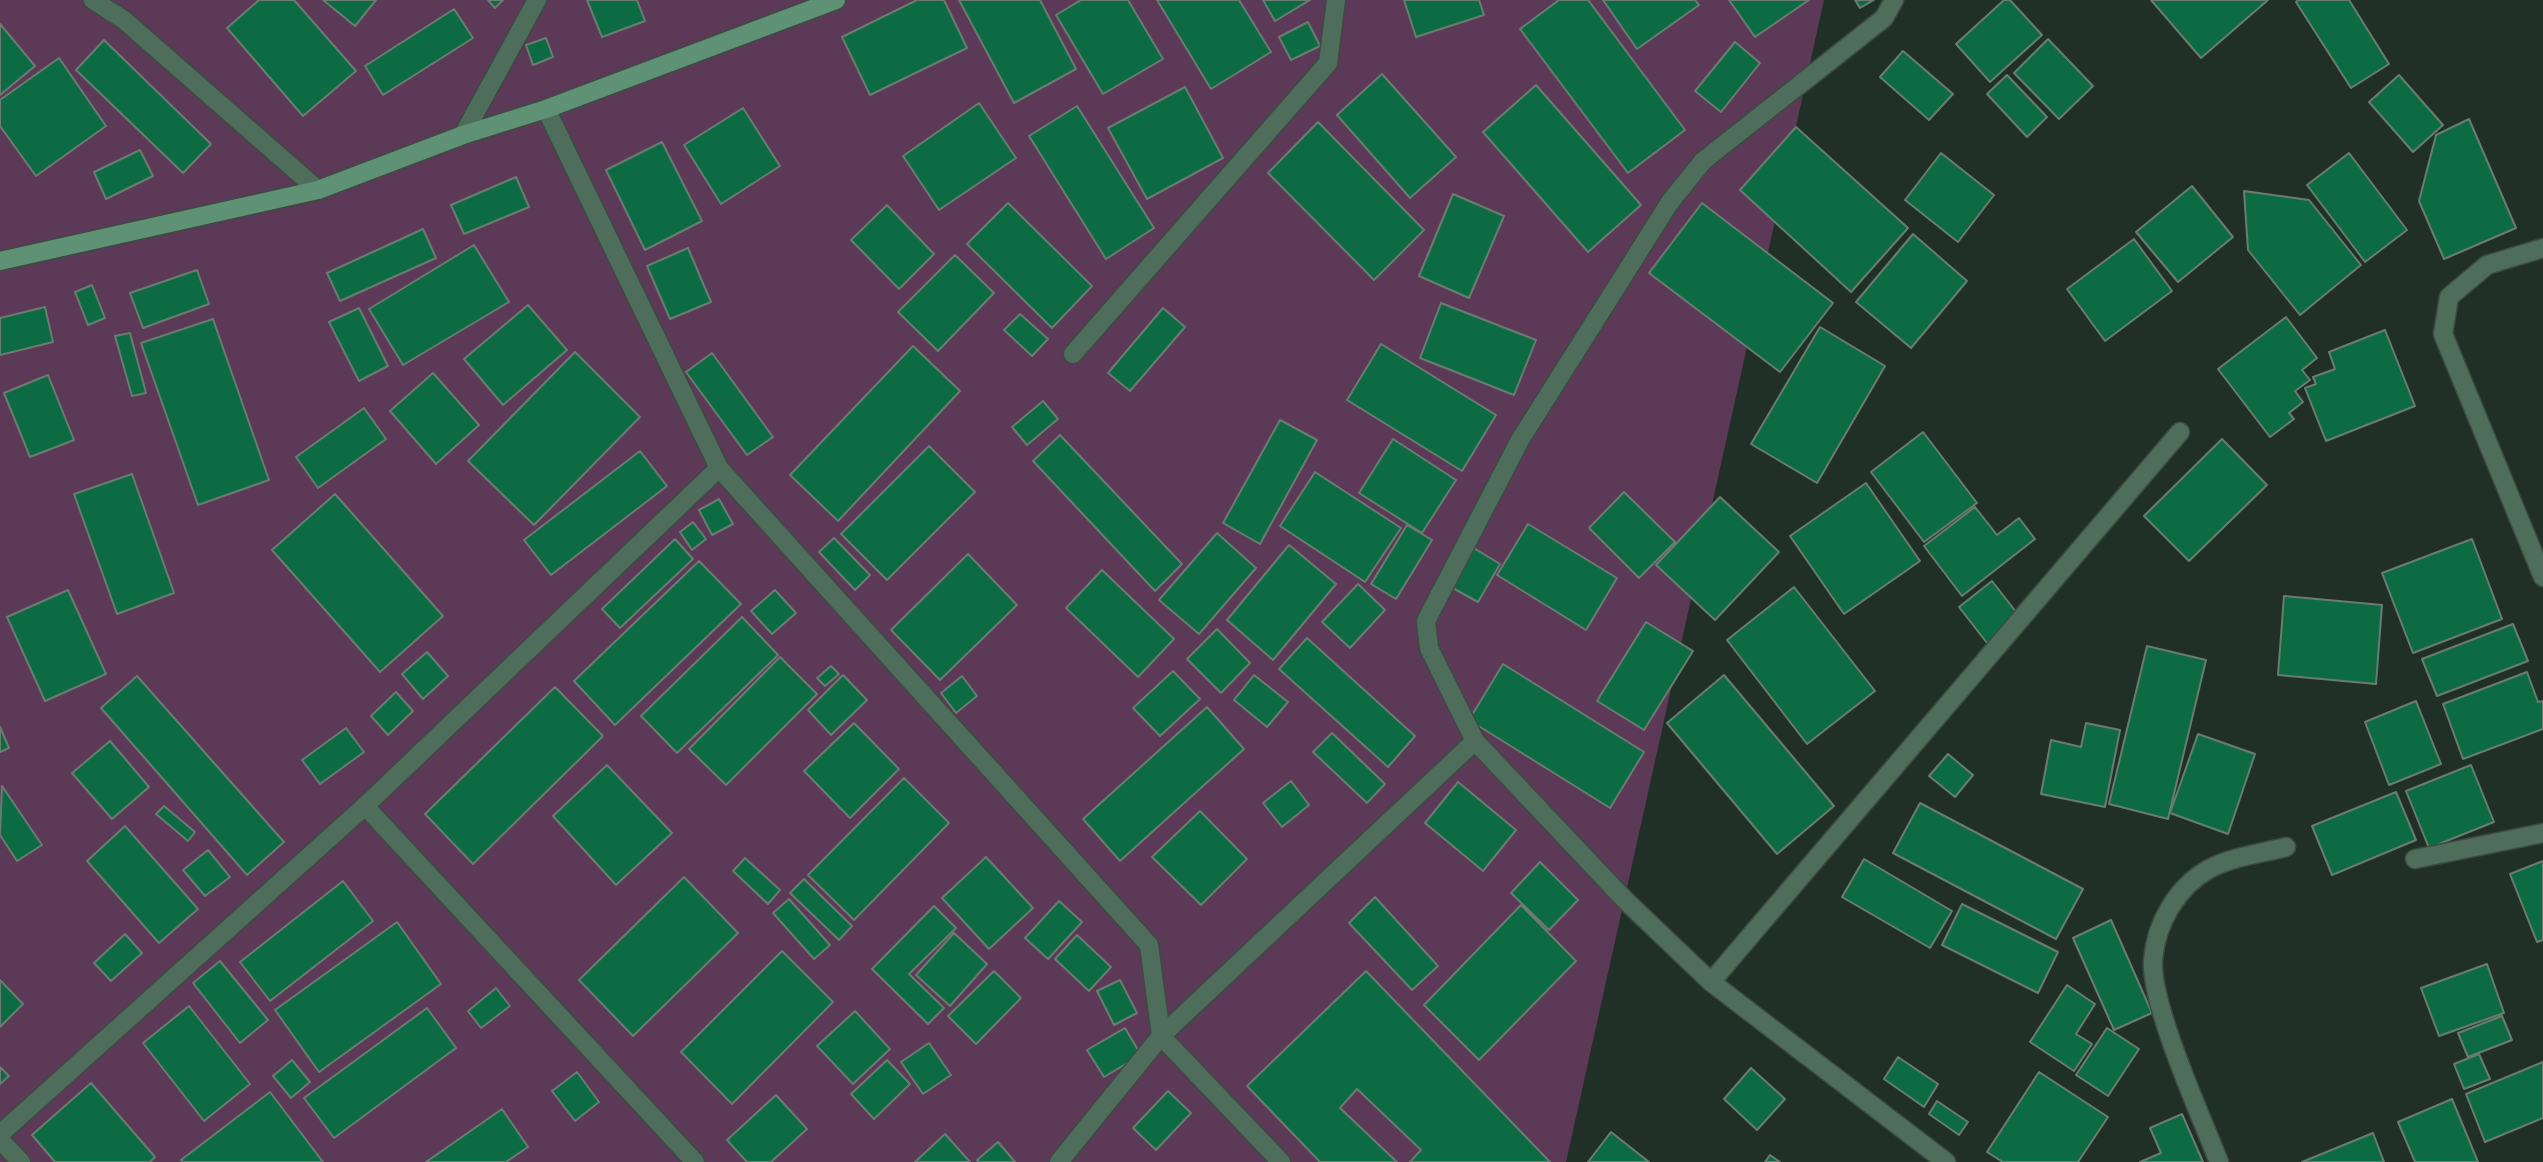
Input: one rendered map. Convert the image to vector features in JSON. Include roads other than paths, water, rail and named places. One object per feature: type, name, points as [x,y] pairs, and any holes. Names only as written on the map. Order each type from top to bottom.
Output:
[{"type":"main road","points":[[0,261],[318,190],[463,135],[546,109],[836,0]]},
{"type":"street","points":[[93,0],[124,20],[318,190]]},
{"type":"street","points":[[463,135],[537,0]]},
{"type":"street","points":[[1073,354],[1328,63],[1336,0]]},
{"type":"street","points":[[1894,0],[1884,18],[1703,161],[1670,202],[1520,440],[1426,621],[1429,648],[1475,741],[1625,900],[1711,982],[1946,1162]]},
{"type":"street","points":[[546,109],[719,468],[1149,945],[1161,1036],[1281,1162]]},
{"type":"street","points":[[2543,247],[2487,265],[2449,297],[2443,334],[2543,577]]},
{"type":"street","points":[[1711,982],[2180,432]]},
{"type":"street","points":[[0,1134],[365,806],[719,468]]},
{"type":"street","points":[[1059,1162],[1161,1036],[1475,741]]},
{"type":"street","points":[[365,806],[695,1162]]},
{"type":"street","points":[[2415,859],[2543,834]]},
{"type":"street","points":[[2219,1162],[2163,1014],[2152,962],[2160,926],[2179,893],[2210,868],[2286,847]]},
{"type":"street","points":[[0,1140],[21,1162]]}]
